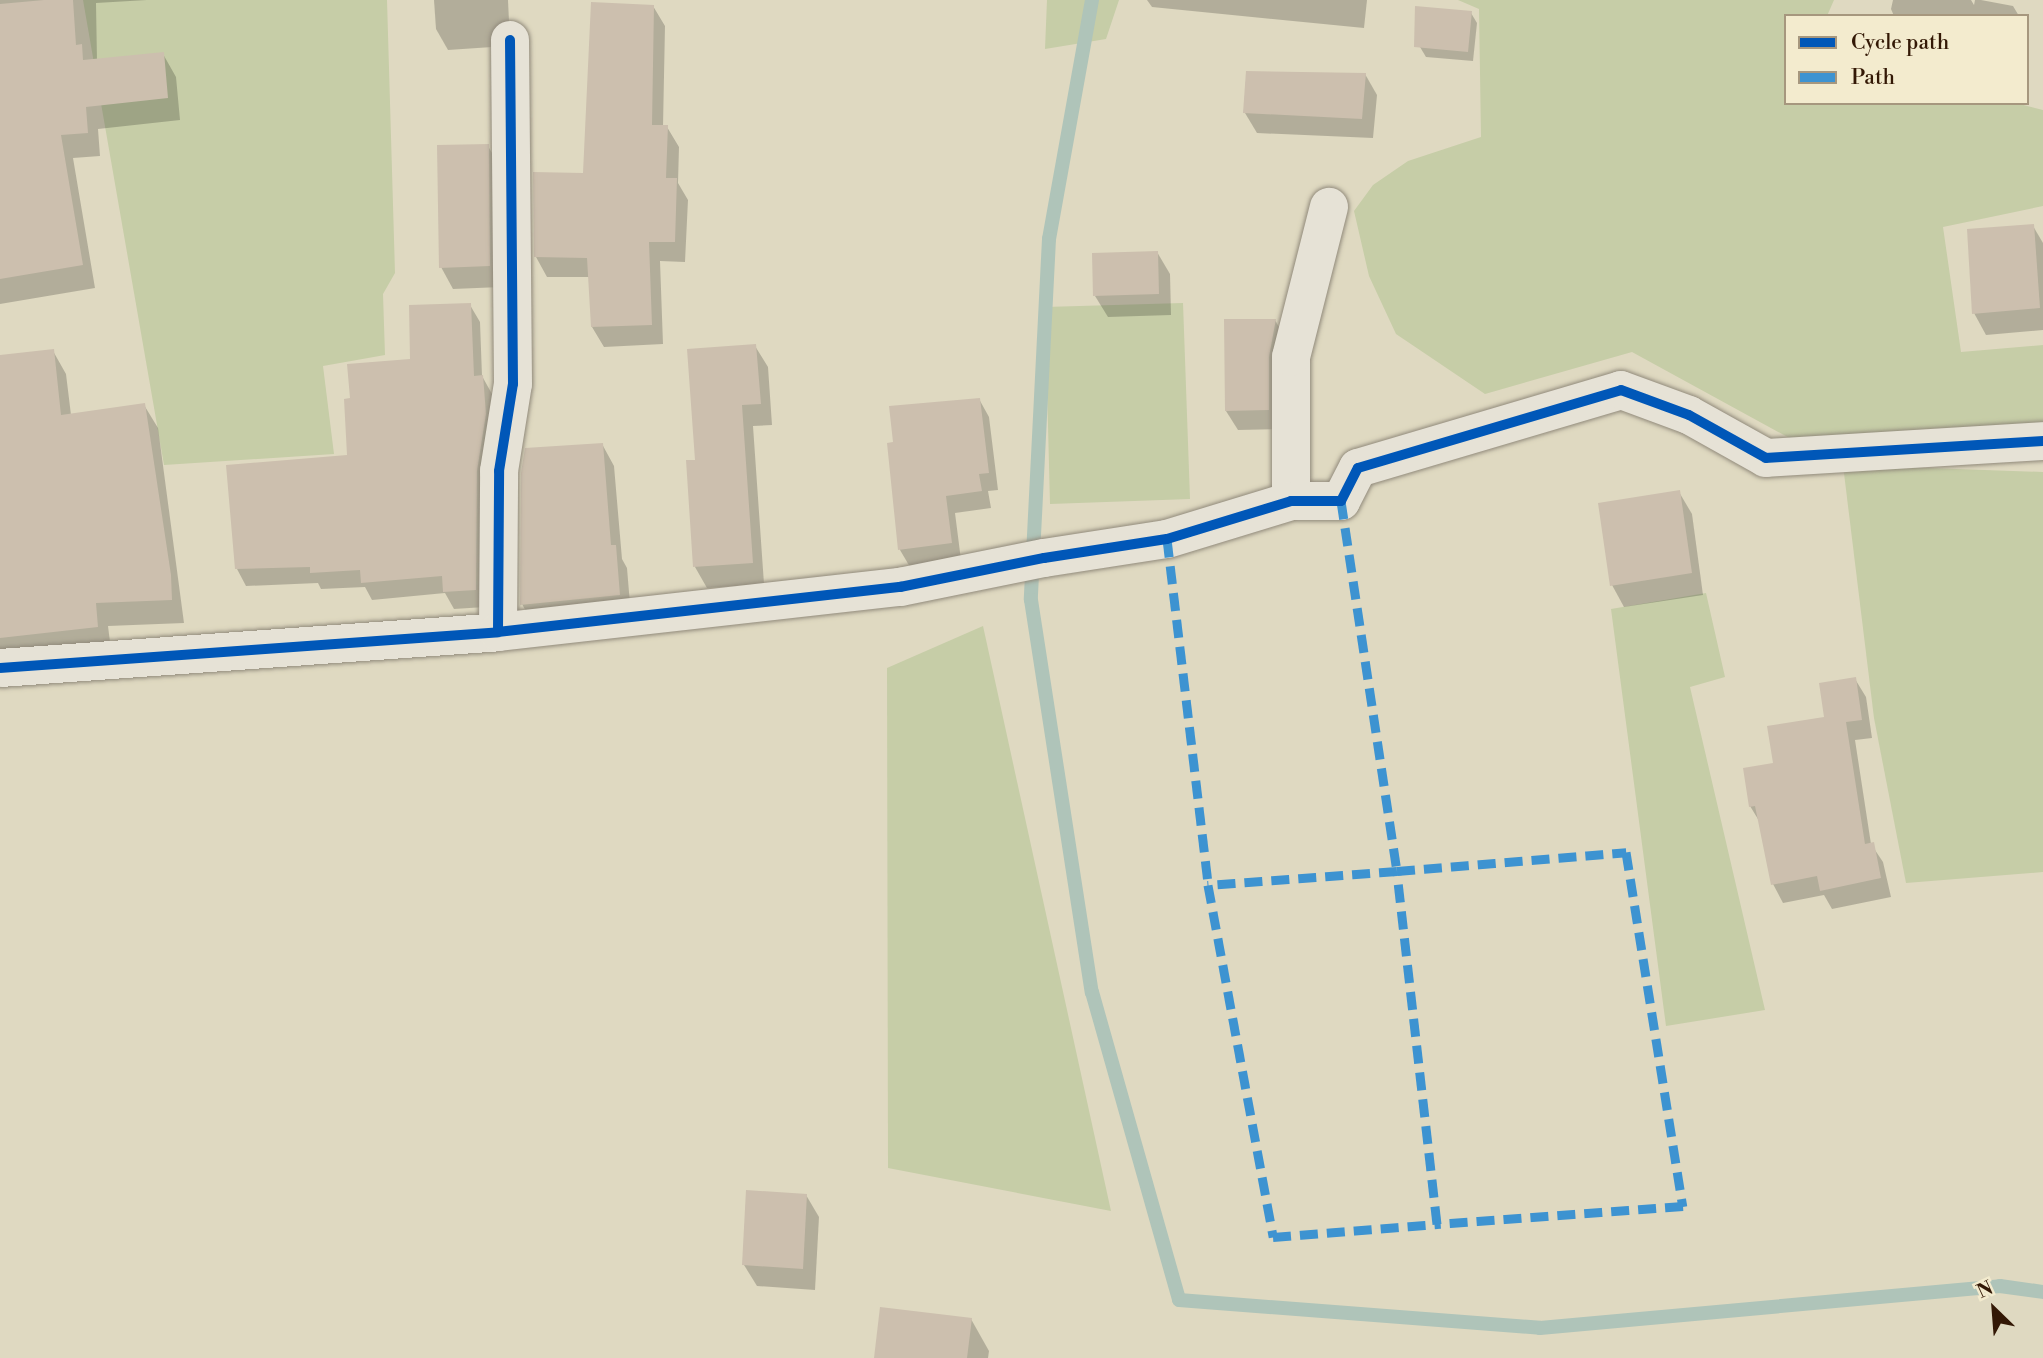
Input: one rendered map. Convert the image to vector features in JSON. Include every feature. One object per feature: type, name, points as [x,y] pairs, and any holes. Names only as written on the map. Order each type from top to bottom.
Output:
[{"type":"street","points":[[498,632],[499,471],[513,384],[510,40]]},
{"type":"street","points":[[1291,501],[1291,357],[1329,207]]},
{"type":"street","points":[[0,668],[498,632],[900,587],[1026,561],[1167,539],[1291,501],[1341,500],[1358,468],[1621,390],[1689,415],[1766,458],[2043,441]]},
{"type":"green space","points":[[83,0],[387,0],[395,273],[383,294],[385,355],[323,366],[334,454],[164,465]]},
{"type":"green space","points":[[1047,0],[1119,0],[1106,39],[1045,49]]},
{"type":"green space","points":[[1458,0],[1834,0],[1828,14],[1784,14],[1784,105],[2024,105],[2043,110],[2043,206],[1943,227],[1961,352],[2043,345],[2043,426],[1802,445],[1632,352],[1485,394],[1396,334],[1369,276],[1354,211],[1373,185],[1408,161],[1481,137],[1479,9]]},
{"type":"green space","points":[[1183,303],[1190,499],[1050,504],[1045,307]]},
{"type":"green space","points":[[1843,465],[2043,472],[2043,872],[1906,883],[1874,718]]},
{"type":"green space","points":[[1706,593],[1725,677],[1690,687],[1765,1010],[1666,1026],[1611,609]]},
{"type":"green space","points":[[983,626],[1111,1211],[888,1168],[887,668]]},
{"type":"building","points":[[73,0],[76,45],[82,44],[83,60],[164,52],[168,98],[86,107],[88,133],[61,135],[83,265],[0,279],[0,4]]},
{"type":"building","points":[[591,2],[654,5],[652,125],[668,125],[666,178],[677,178],[675,242],[649,242],[652,325],[591,327],[587,258],[534,257],[533,172],[583,173]]},
{"type":"building","points":[[1415,6],[1472,11],[1468,52],[1414,47]]},
{"type":"building","points":[[1246,71],[1366,73],[1362,119],[1243,113]]},
{"type":"building","points":[[489,144],[490,266],[439,268],[437,145]]},
{"type":"building","points":[[2034,224],[2040,308],[1972,314],[1967,229]]},
{"type":"building","points":[[1158,251],[1159,294],[1093,296],[1092,253]]},
{"type":"building","points":[[471,303],[474,376],[483,375],[486,414],[477,471],[476,590],[443,592],[442,576],[361,583],[360,570],[310,573],[310,567],[235,569],[226,465],[347,455],[344,399],[350,398],[347,364],[410,359],[409,305]]},
{"type":"building","points":[[1224,319],[1276,319],[1269,357],[1269,410],[1225,411]]},
{"type":"building","points":[[756,344],[761,404],[742,405],[753,563],[693,567],[686,460],[695,460],[687,349]]},
{"type":"building","points":[[54,349],[61,415],[145,403],[171,575],[172,600],[96,603],[98,627],[0,638],[0,355]]},
{"type":"building","points":[[980,398],[989,473],[979,474],[982,491],[946,496],[952,543],[898,550],[887,443],[893,442],[889,406]]},
{"type":"building","points":[[603,443],[611,545],[616,545],[620,595],[520,605],[521,473],[525,448]]},
{"type":"building","points":[[1680,490],[1692,573],[1610,586],[1598,503]]},
{"type":"building","points":[[1856,677],[1862,720],[1846,722],[1865,844],[1874,842],[1881,878],[1820,891],[1817,876],[1771,885],[1755,806],[1749,807],[1743,768],[1773,763],[1767,726],[1824,717],[1819,683]]},
{"type":"building","points":[[746,1190],[807,1194],[803,1269],[742,1265]]},
{"type":"building","points":[[880,1307],[972,1318],[967,1358],[874,1358]]},
{"type":"waterway","points":[[1092,0],[1049,239],[1031,600],[1092,992],[1179,1300],[1540,1328],[2000,1286],[2043,1292]]},
{"type":"marked path","points":[[1341,501],[1397,871],[1626,852],[1683,1206],[1437,1224]]},
{"type":"marked path","points":[[1167,539],[1208,885],[1273,1237],[1437,1224],[1397,871],[1208,885]]},
{"type":"cycle path","points":[[498,632],[499,471],[513,384],[510,40]]},
{"type":"cycle path","points":[[0,668],[498,632],[900,587],[1044,558],[1167,539],[1291,501],[1341,501],[1358,468],[1621,390],[1689,415],[1766,458],[2043,441]]}]
